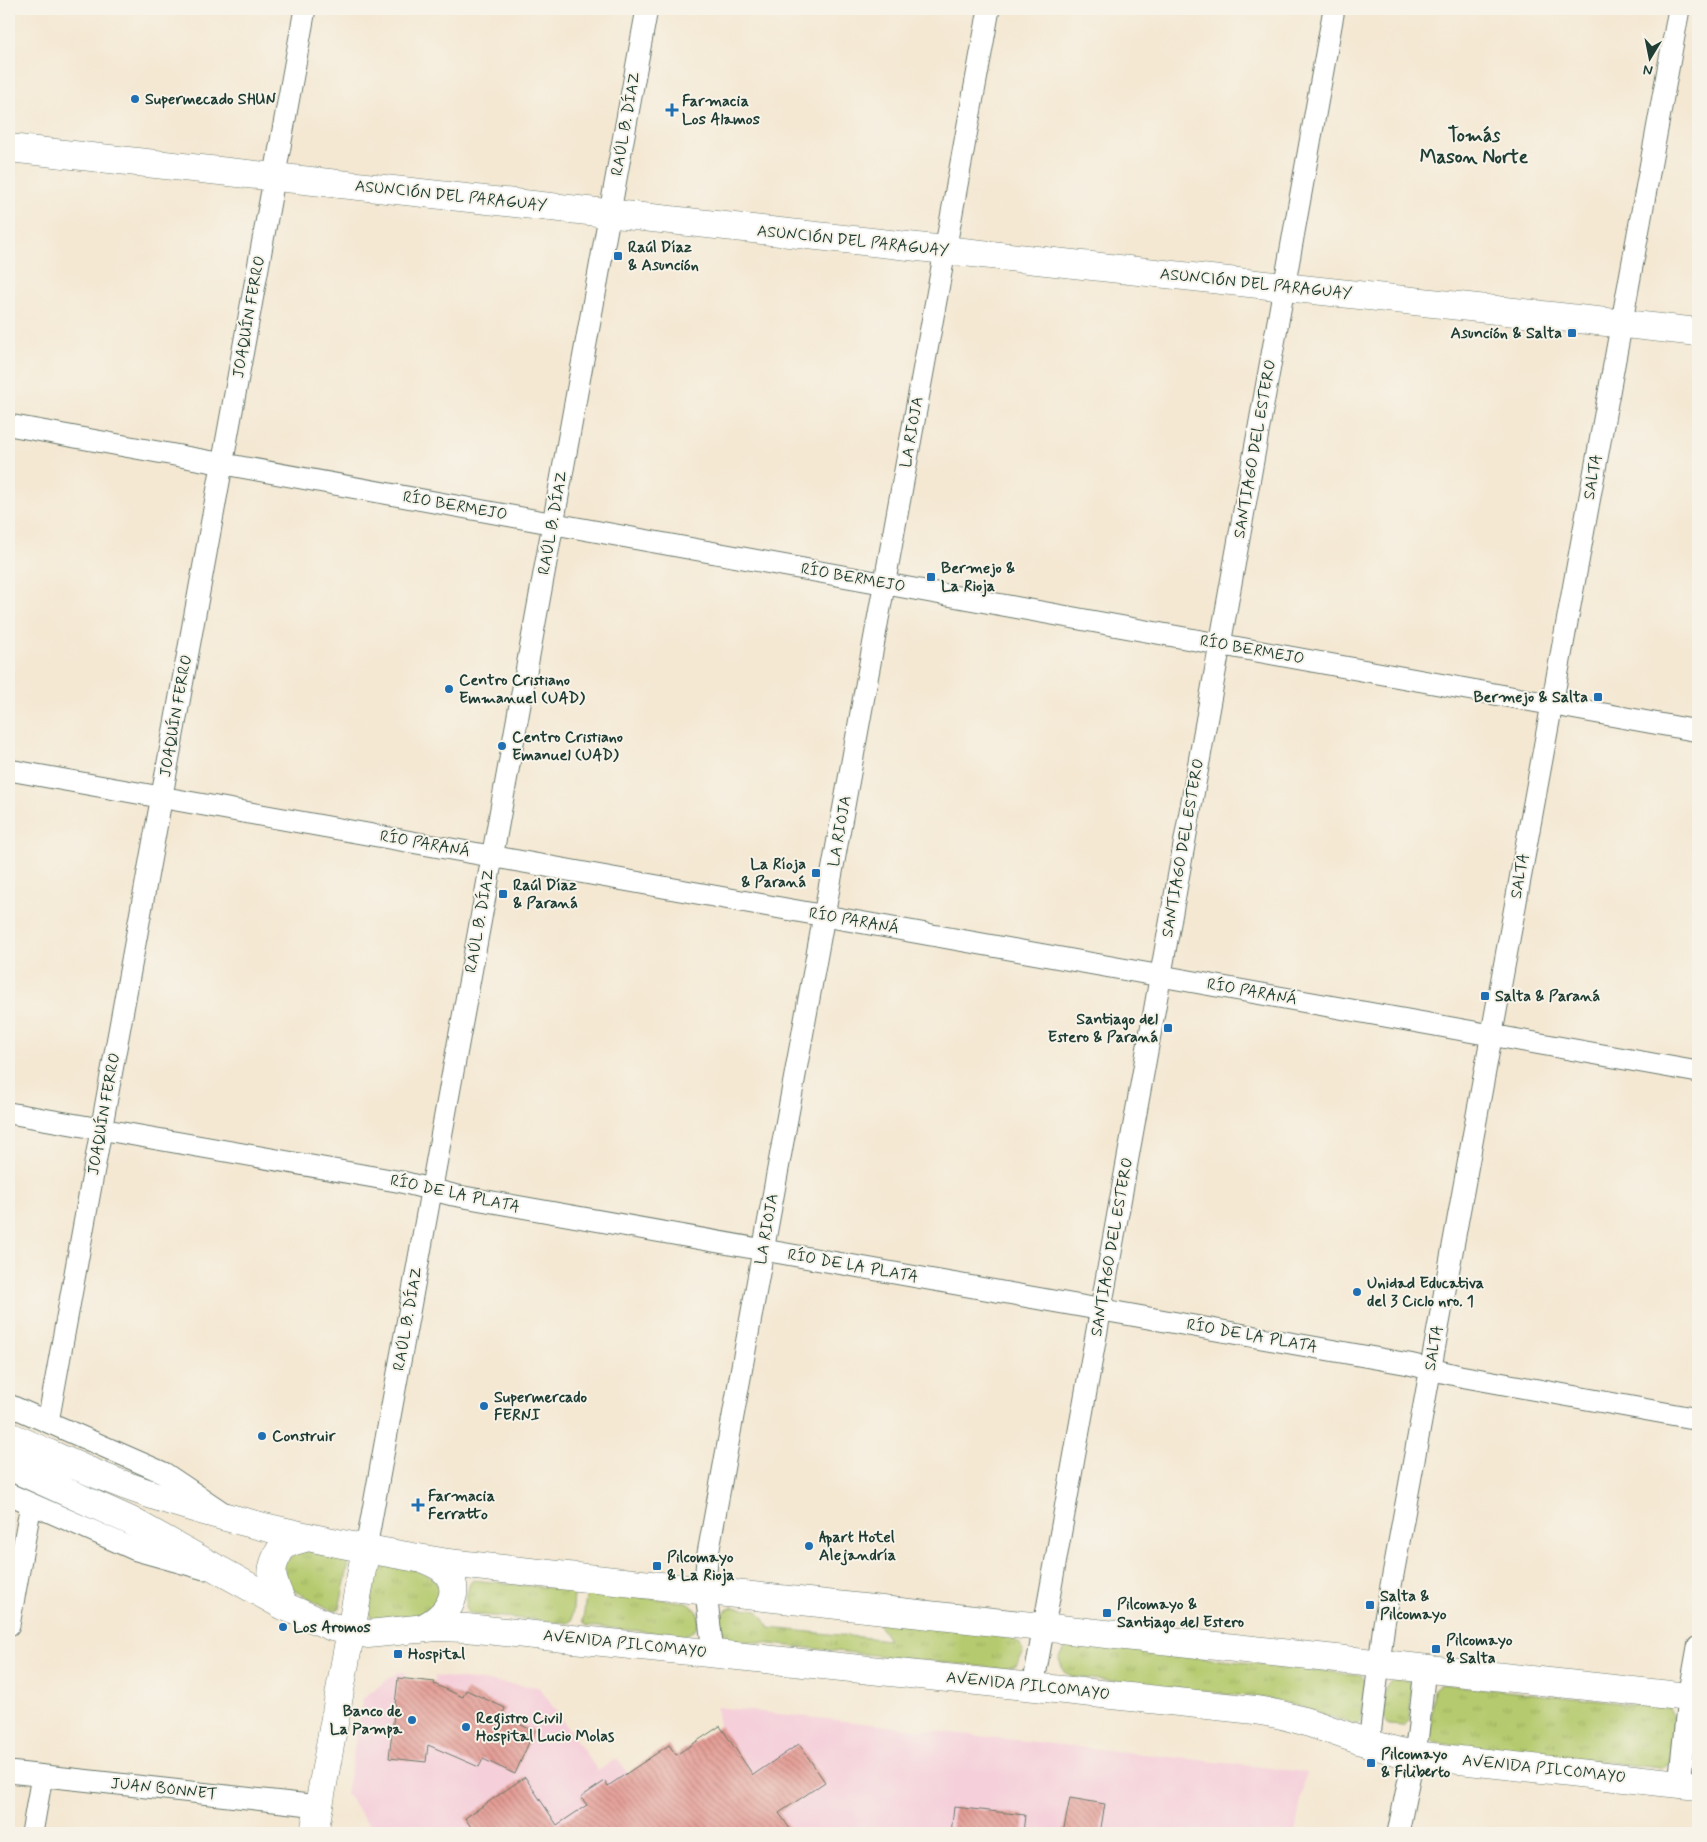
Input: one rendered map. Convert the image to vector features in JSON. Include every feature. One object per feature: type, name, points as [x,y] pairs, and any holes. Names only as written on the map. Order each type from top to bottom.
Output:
[{"type":"main road","name":"ASUNCIÓN DEL PARAGUAY","points":[[9,148],[1698,332]]},
{"type":"main road","points":[[9,1436],[122,1484],[230,1518],[423,1559],[502,1570],[1694,1697]]},
{"type":"main road","name":"AVENIDA PILCOMAYO","points":[[9,1466],[114,1512],[284,1606],[322,1624],[351,1632],[386,1634],[420,1629],[474,1628],[1267,1712],[1302,1720],[1369,1743],[1413,1755],[1689,1785]]},
{"type":"main road","points":[[284,1606],[271,1577],[274,1559],[284,1544],[308,1536]]},
{"type":"main road","name":"RAÚL B. DÍAZ","points":[[314,1833],[366,1548]]},
{"type":"main road","points":[[420,1629],[434,1622],[446,1612],[452,1600],[454,1590],[446,1572],[438,1565],[423,1559]]},
{"type":"street","name":"JOAQUÍN FERRO","points":[[48,1422],[304,9]]},
{"type":"street","name":"RAÚL B. DÍAZ","points":[[366,1548],[647,9]]},
{"type":"street","name":"LA RIOJA","points":[[713,1653],[705,1592],[707,1560],[989,9]]},
{"type":"street","name":"SANTIAGO DEL ESTERO","points":[[1033,1687],[1334,9]]},
{"type":"street","name":"SALTA","points":[[1369,1743],[1378,1664],[1430,1369],[1678,9]]},
{"type":"street","name":"RÍO BERMEJO","points":[[9,426],[1698,731]]},
{"type":"street","name":"RÍO PARANÁ","points":[[9,770],[1698,1072]]},
{"type":"street","name":"RÍO DE LA PLATA","points":[[9,1113],[402,1182],[453,1195],[1430,1369],[1698,1419]]},
{"type":"street","points":[[9,1405],[164,1473],[230,1518]]},
{"type":"street","points":[[9,1494],[145,1553],[233,1577]]},
{"type":"street","points":[[9,1625],[14,1562],[31,1504]]},
{"type":"street","points":[[1689,1785],[1698,1647]]},
{"type":"street","points":[[1398,1833],[1418,1734],[1426,1668]]},
{"type":"street","name":"JUAN BONNET","points":[[9,1772],[320,1806]]},
{"type":"street","points":[[32,1833],[42,1776]]},
{"type":"shaded area","points":[[398,1672],[406,1673],[405,1679],[397,1678],[389,1758],[426,1762],[435,1676],[539,1687],[598,1771],[617,1758],[627,1773],[669,1745],[676,1755],[719,1726],[716,1707],[1306,1772],[1295,1833],[375,1833],[346,1794],[363,1698]]},
{"type":"green space","points":[[303,1550],[347,1560],[349,1563],[339,1609],[334,1611],[289,1588],[282,1562]]},
{"type":"green space","points":[[382,1565],[420,1571],[428,1575],[435,1581],[438,1588],[435,1603],[421,1613],[374,1619],[371,1617],[369,1611],[377,1570]]},
{"type":"green space","points":[[473,1580],[571,1590],[574,1595],[572,1620],[567,1623],[471,1614],[467,1612],[466,1600],[469,1585]]},
{"type":"green space","points":[[590,1592],[686,1602],[696,1610],[699,1620],[694,1630],[683,1635],[587,1626],[583,1621],[586,1596]]},
{"type":"green space","points":[[733,1607],[758,1610],[770,1628],[889,1640],[877,1622],[1010,1636],[1020,1644],[1023,1654],[1016,1666],[1004,1669],[733,1640],[727,1637],[720,1629],[720,1618],[727,1610]]},
{"type":"green space","points":[[1074,1644],[1361,1675],[1366,1683],[1361,1721],[1354,1724],[1291,1704],[1264,1698],[1073,1677],[1064,1672],[1059,1659],[1066,1647]]},
{"type":"green space","points":[[1393,1679],[1407,1680],[1412,1687],[1409,1721],[1403,1726],[1389,1725],[1384,1719],[1386,1687]]},
{"type":"green space","points":[[1440,1684],[1669,1708],[1674,1717],[1669,1763],[1665,1767],[1660,1768],[1435,1743],[1429,1738],[1434,1689]]},
{"type":"building","points":[[398,1678],[435,1682],[434,1684],[463,1697],[466,1690],[505,1708],[502,1716],[534,1731],[515,1774],[483,1759],[479,1767],[428,1745],[426,1762],[389,1758]]},
{"type":"building","points":[[720,1726],[753,1775],[799,1744],[825,1782],[779,1813],[793,1833],[475,1833],[465,1818],[525,1777],[557,1825],[587,1805],[581,1797],[605,1781],[608,1786],[669,1745],[676,1755]]},
{"type":"building","points":[[1070,1798],[1105,1804],[1100,1833],[1063,1833]]},
{"type":"building","points":[[954,1807],[1025,1815],[1023,1833],[951,1833]]},
{"type":"place","name":"Supermecado SHUN","points":[[135,99]]},
{"type":"place","name":"Farmacia Los Alamos","points":[[672,110]]},
{"type":"place","name":"Raúl Díaz & Asunción","points":[[618,256]]},
{"type":"place","name":"Asunción & Salta","points":[[1572,333]]},
{"type":"place","name":"Bermejo & La Rioja","points":[[931,577]]},
{"type":"place","name":"Centro Cristiano Emmanuel (UAD)","points":[[449,689]]},
{"type":"place","name":"Bermejo & Salta","points":[[1598,697]]},
{"type":"place","name":"Centro Cristiano Emanuel (UAD)","points":[[502,746]]},
{"type":"place","name":"La Ríoja & Paraná","points":[[816,873]]},
{"type":"place","name":"Raúl Díaz & Paraná","points":[[503,894]]},
{"type":"place","name":"Salta & Paraná","points":[[1485,996]]},
{"type":"place","name":"Santiago del Estero & Paraná","points":[[1168,1028]]},
{"type":"place","name":"Unidad Educativa del 3 Ciclo nro. 1","points":[[1357,1292]]},
{"type":"place","name":"Supermercado FERNI","points":[[484,1406]]},
{"type":"place","name":"Construir","points":[[262,1436]]},
{"type":"place","name":"Farmacia Ferratto","points":[[418,1505]]},
{"type":"place","name":"Apart Hotel Alejandría","points":[[809,1546]]},
{"type":"place","name":"Pilcomayo & La Rioja","points":[[657,1566]]},
{"type":"place","name":"Salta & Pilcomayo","points":[[1370,1605]]},
{"type":"place","name":"Pilcomayo & Santiago del Estero","points":[[1107,1613]]},
{"type":"place","name":"Los Aromos","points":[[283,1627]]},
{"type":"place","name":"Pilcomayo & Salta","points":[[1436,1649]]},
{"type":"place","name":"Hospital","points":[[398,1654]]},
{"type":"place","name":"Banco de La Pampa","points":[[412,1720]]},
{"type":"place","name":"Registro Civil Hospital Lucio Molas","points":[[466,1727]]},
{"type":"place","name":"Pilcomayo & Filiberto","points":[[1371,1763]]},
{"type":"district","name":"Tomás Mason Norte","points":[[1474,146]]}]
